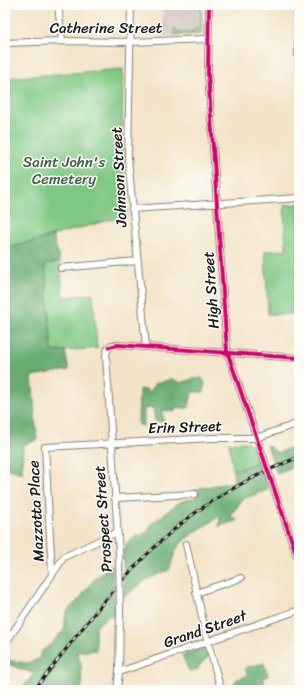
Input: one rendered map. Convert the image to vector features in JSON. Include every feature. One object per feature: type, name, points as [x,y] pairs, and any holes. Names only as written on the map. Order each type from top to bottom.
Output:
[{"type":"street","points":[[58,5],[62,41]]},
{"type":"street","name":"Johnson Street","points":[[131,5],[128,158],[146,347]]},
{"type":"street","name":"High Street","points":[[209,5],[208,74],[216,204],[228,353],[299,562]]},
{"type":"street","points":[[297,5],[299,86]]},
{"type":"street","name":"Catherine Street","points":[[5,43],[62,41],[130,42],[208,39]]},
{"type":"street","points":[[132,209],[299,198]]},
{"type":"street","points":[[61,268],[137,261]]},
{"type":"street","name":"Prospect Street","points":[[117,690],[119,672],[120,612],[119,553],[106,351],[109,347],[118,344],[146,347]]},
{"type":"street","points":[[146,347],[299,358]]},
{"type":"street","name":"Erin Street","points":[[45,446],[213,438],[256,438],[299,423]]},
{"type":"street","name":"Mazzotta Place","points":[[45,446],[52,573]]},
{"type":"street","points":[[115,498],[195,494]]},
{"type":"street","points":[[5,644],[61,560],[68,554],[117,532]]},
{"type":"street","points":[[186,544],[196,593],[220,690]]},
{"type":"street","points":[[196,593],[241,578]]},
{"type":"street","name":"Grand Street","points":[[119,672],[299,610]]},
{"type":"shaded area","points":[[163,5],[202,5],[202,35],[162,36]]},
{"type":"green space","points":[[196,27],[201,27],[201,34],[174,35],[174,28],[177,32],[195,31]]},
{"type":"green space","name":"Saint John's Cemetery","points":[[123,69],[122,158],[127,217],[109,220],[5,249],[5,78]]},
{"type":"green space","points":[[299,204],[299,314],[268,314],[265,251],[286,250],[284,205]]},
{"type":"green space","points":[[53,236],[60,262],[45,264],[52,351],[65,351],[69,370],[32,376],[37,440],[23,445],[22,473],[5,468],[5,249]]},
{"type":"green space","points":[[60,262],[63,297],[93,294],[97,348],[52,352],[45,264]]},
{"type":"green space","points":[[202,378],[205,383],[204,392],[192,392],[189,408],[178,408],[174,412],[163,410],[163,422],[155,421],[153,408],[144,409],[144,426],[138,425],[139,389],[147,390],[150,393],[154,384],[172,379],[181,383],[192,379]]},
{"type":"green space","points":[[247,442],[252,445],[258,461],[243,468],[233,469],[229,443]]},
{"type":"green space","points":[[299,444],[299,464],[277,474],[267,445],[278,453]]},
{"type":"green space","points":[[259,461],[268,486],[267,490],[243,499],[231,518],[236,518],[236,521],[219,526],[220,515],[188,537],[177,548],[169,570],[146,580],[124,597],[123,552],[127,544],[136,536],[140,536],[148,531],[151,524],[180,502],[195,497],[195,490],[234,482],[233,469],[243,468]]},
{"type":"green space","points":[[112,565],[115,618],[110,615],[95,627],[96,650],[77,652],[81,665],[82,690],[20,690],[34,674],[5,663],[5,660],[27,663],[39,659],[41,652],[64,630],[66,612],[81,597],[96,577]]},
{"type":"green space","points":[[206,647],[209,655],[208,657],[198,669],[189,671],[182,655]]},
{"type":"green space","points":[[264,663],[268,676],[263,678],[266,688],[262,690],[225,690],[225,688],[234,684],[236,680],[248,675],[245,668]]},
{"type":"railway","points":[[34,690],[110,595],[142,559],[160,542],[191,516],[225,493],[299,457]]},
{"type":"cycle path","points":[[209,5],[208,74],[227,351],[299,562]]},
{"type":"cycle path","points":[[109,347],[118,345],[299,358]]}]
